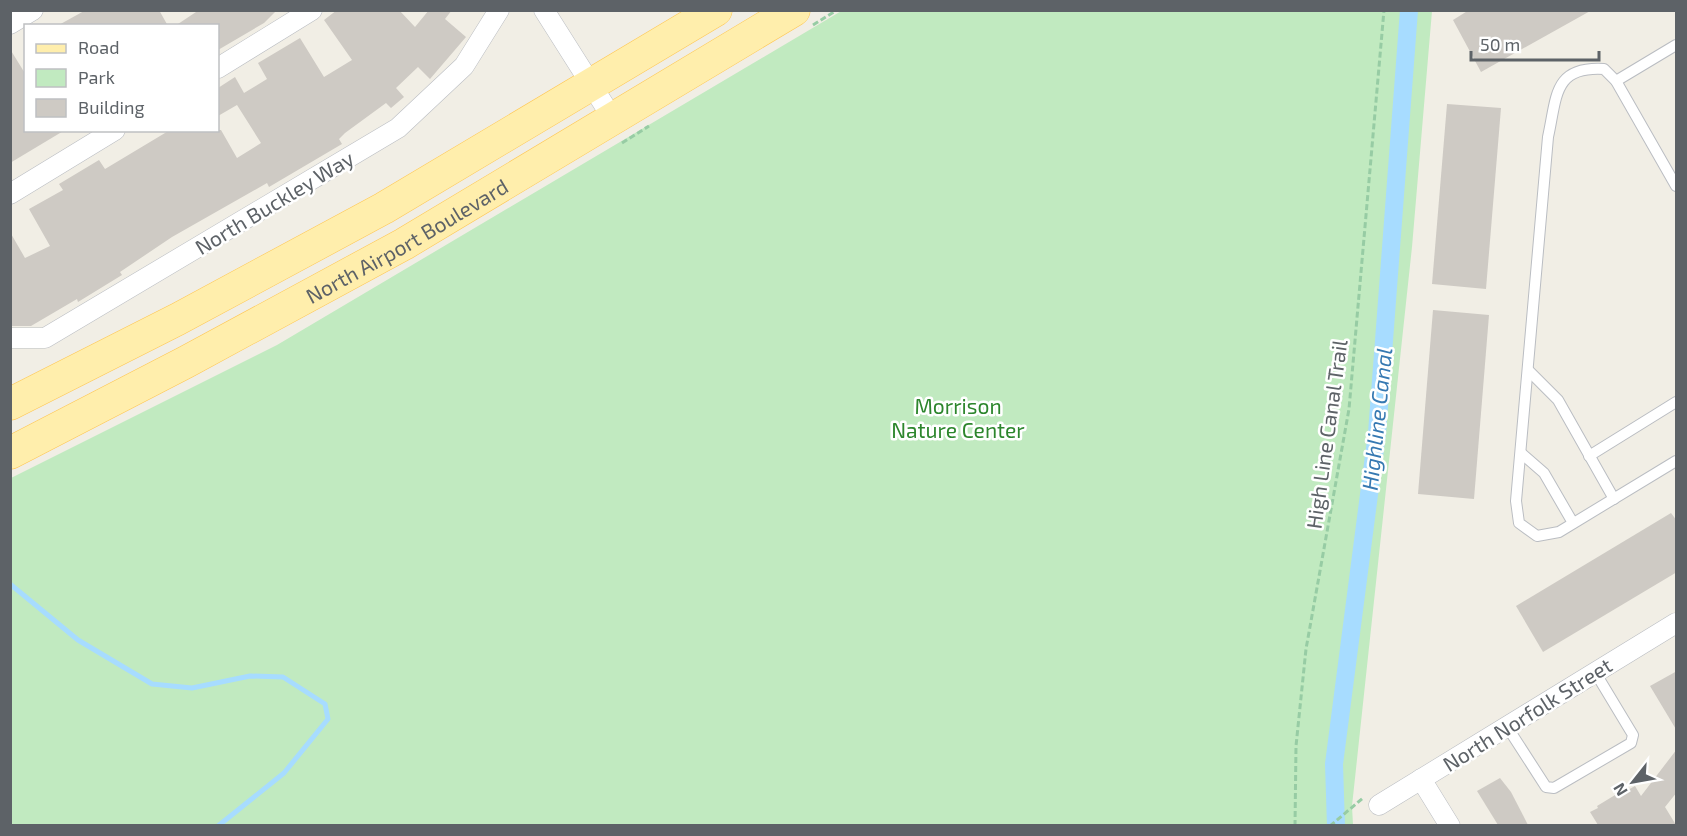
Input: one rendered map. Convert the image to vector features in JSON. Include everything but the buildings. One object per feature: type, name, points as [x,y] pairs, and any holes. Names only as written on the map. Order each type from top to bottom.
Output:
[{"type":"main road","name":"North Airport Boulevard","points":[[10,404],[178,319],[384,208],[716,10]]},
{"type":"main road","name":"North Airport Boulevard","points":[[10,453],[186,362],[404,244],[794,10]]},
{"type":"street","points":[[10,24],[33,10]]},
{"type":"street","points":[[219,67],[312,10]]},
{"type":"street","name":"North Buckley Way","points":[[10,338],[45,338],[398,128],[464,66],[499,10]]},
{"type":"street","points":[[544,10],[613,119]]},
{"type":"street","points":[[10,194],[112,132]]},
{"type":"street","name":"North Norfolk Street","points":[[1380,804],[1506,725],[1677,623]]},
{"type":"street","points":[[1421,779],[1450,825]]},
{"type":"lane","points":[[1616,81],[1677,45]]},
{"type":"lane","points":[[1677,186],[1616,81],[1604,69],[1584,68],[1567,75],[1557,92],[1548,137],[1516,501],[1519,523],[1537,536],[1559,532],[1677,461]]},
{"type":"lane","points":[[1528,370],[1558,399],[1614,499]]},
{"type":"lane","points":[[1589,456],[1677,402]]},
{"type":"lane","points":[[1521,453],[1544,473],[1573,524]]},
{"type":"lane","points":[[1506,725],[1546,787],[1554,788],[1631,743],[1633,735],[1595,672]]},
{"type":"path","name":"High Line Canal Trail","points":[[1295,825],[1296,746],[1306,648],[1350,409],[1384,10]]},
{"type":"path","points":[[1330,825],[1362,798],[1371,798],[1380,804]]},
{"type":"green space","name":"Morrison Nature Center","points":[[843,10],[1432,11],[1412,247],[1352,806],[1353,825],[11,825],[11,478],[277,345]]},
{"type":"waterway","name":"Highline Canal","points":[[1336,826],[1334,764],[1377,433],[1409,10]]},
{"type":"waterway","points":[[10,584],[78,640],[152,684],[192,688],[250,676],[283,677],[325,704],[328,719],[284,773],[218,826]]}]
